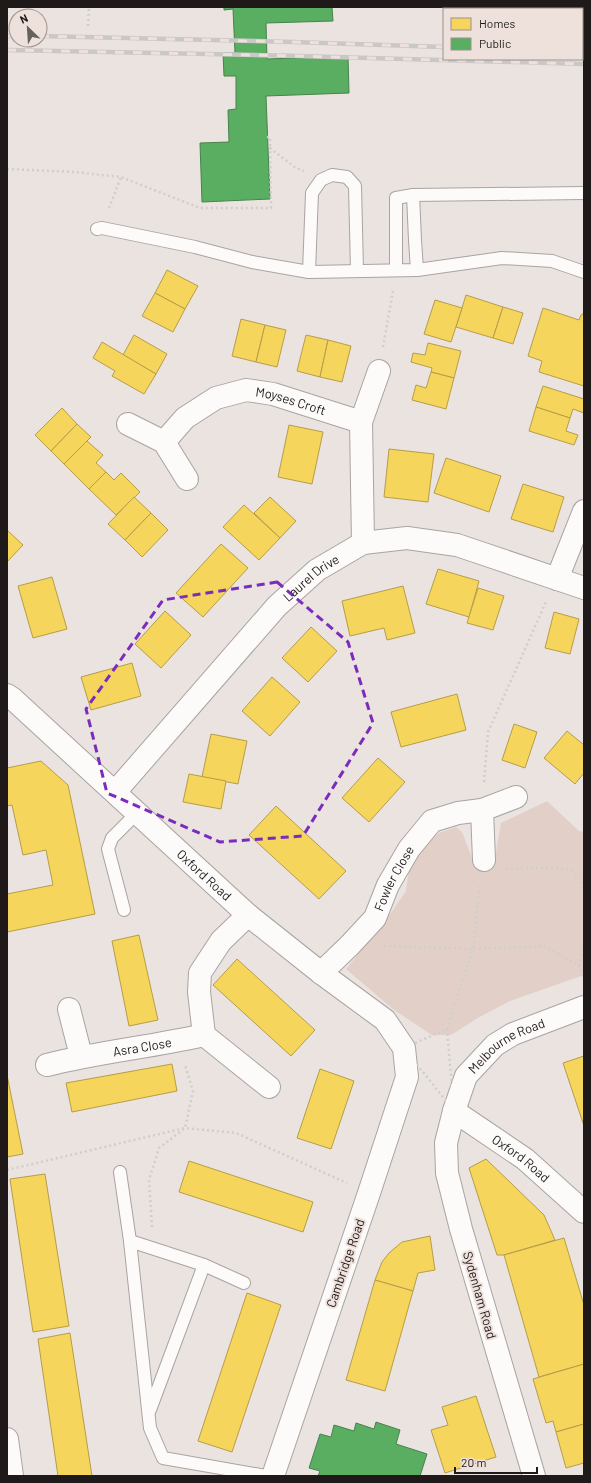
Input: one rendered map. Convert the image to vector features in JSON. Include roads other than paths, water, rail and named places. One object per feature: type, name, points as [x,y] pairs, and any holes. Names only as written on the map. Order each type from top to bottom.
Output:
[{"type":"street","points":[[363,544],[361,422],[379,371]]},
{"type":"street","name":"Moyses Croft","points":[[164,442],[185,418],[216,398],[246,390],[272,394],[361,422]]},
{"type":"street","points":[[128,424],[164,442],[187,479]]},
{"type":"street","points":[[556,579],[584,511]]},
{"type":"street","name":"Laurel Drive","points":[[115,792],[277,606],[318,570],[363,544],[407,538],[457,545],[584,588]]},
{"type":"street","name":"Oxford Road","points":[[7,695],[19,704],[248,915],[321,973],[385,1020],[404,1048]]},
{"type":"street","name":"Fowler Close","points":[[321,973],[375,918],[388,885],[409,849],[432,821],[458,813],[482,810],[516,797]]},
{"type":"street","points":[[482,810],[483,865]]},
{"type":"street","points":[[248,915],[220,941],[200,973],[199,992],[204,1035],[269,1087]]},
{"type":"street","name":"Melbourne Road","points":[[454,1111],[466,1076],[495,1045],[513,1034],[584,1007]]},
{"type":"street","points":[[69,1009],[81,1056]]},
{"type":"street","name":"Asra Close","points":[[46,1065],[81,1056],[178,1041],[204,1035]]},
{"type":"street","name":"Cambridge Road","points":[[273,1476],[407,1076],[404,1048]]},
{"type":"street","name":"Oxford Road","points":[[454,1111],[525,1159],[584,1212]]},
{"type":"street","name":"Sydenham Road","points":[[454,1111],[446,1143],[447,1173],[461,1229],[534,1476]]},
{"type":"street","points":[[7,1439],[12,1476]]},
{"type":"lane","points":[[309,272],[312,193],[321,180],[332,175],[346,177],[355,186],[357,271]]},
{"type":"lane","points":[[396,270],[396,198],[414,195],[584,193]]},
{"type":"lane","points":[[414,195],[417,270]]},
{"type":"lane","points":[[97,229],[102,228],[195,247],[252,262],[309,272],[417,270],[502,258],[552,261],[584,272]]},
{"type":"lane","points":[[124,910],[108,849],[112,838],[137,813]]},
{"type":"lane","points":[[120,1172],[130,1241],[150,1428],[163,1458],[266,1476]]},
{"type":"lane","points":[[130,1241],[204,1265],[244,1283]]},
{"type":"lane","points":[[149,1413],[204,1265]]},
{"type":"tram line","points":[[470,7],[478,8]]},
{"type":"railway","points":[[48,36],[443,47]]},
{"type":"railway","points":[[7,50],[584,64]]}]
